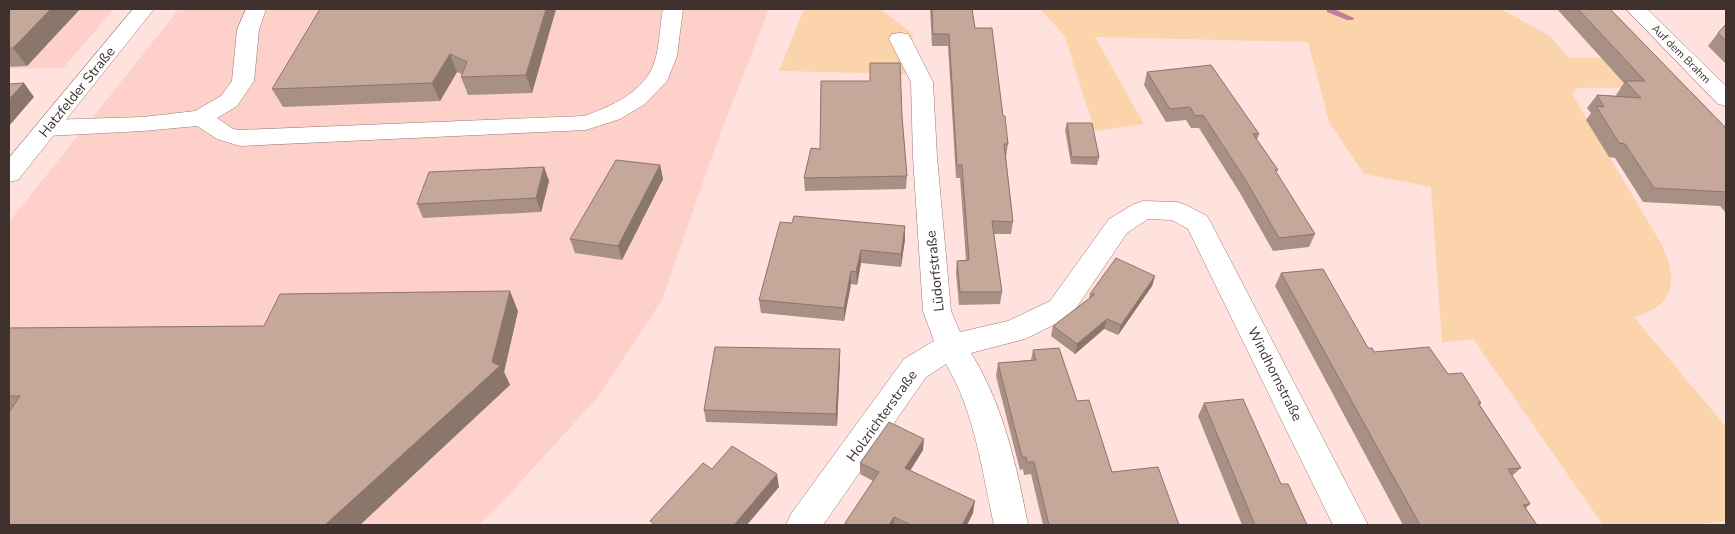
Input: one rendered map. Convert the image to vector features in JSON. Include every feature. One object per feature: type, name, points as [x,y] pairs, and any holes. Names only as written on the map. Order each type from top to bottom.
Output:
[{"type":"street","name":"Hatzfelder Straße","points":[[9,174],[144,9]]},
{"type":"street","points":[[47,128],[143,124],[201,118],[230,101],[243,81],[248,30],[256,9]]},
{"type":"street","points":[[201,118],[225,134],[240,138],[586,123],[612,114],[638,98],[659,76],[666,56],[673,9]]},
{"type":"street","name":"Auf dem Brahm","points":[[1636,9],[1726,99]]},
{"type":"street","name":"Lüdorfstraße","points":[[900,39],[922,82],[925,156],[937,311],[951,346],[968,374],[990,431],[1011,525]]},
{"type":"street","name":"Holzrichterstraße","points":[[803,525],[916,368],[951,346],[1015,331],[1060,309],[1118,226],[1143,210],[1176,211],[1198,223]]},
{"type":"street","name":"Windhornstraße","points":[[1198,223],[1351,525]]},
{"type":"shaded area","points":[[9,9],[114,9],[63,68],[9,69]]},
{"type":"shaded area","points":[[179,9],[769,9],[715,148],[662,300],[597,398],[494,511],[478,525],[9,525],[9,222]]},
{"type":"shaded area","points":[[804,9],[880,9],[913,34],[908,74],[779,71]]},
{"type":"shaded area","points":[[1040,9],[1501,9],[1550,36],[1569,58],[1655,57],[1683,87],[1577,88],[1572,94],[1666,254],[1671,272],[1670,289],[1667,297],[1652,310],[1634,317],[1726,427],[1726,521],[1691,525],[1603,525],[1473,339],[1442,343],[1431,187],[1364,174],[1329,122],[1308,42],[1095,37],[1144,124],[1095,131],[1064,35]]},
{"type":"building","points":[[9,9],[51,9],[13,48],[9,48]]},
{"type":"building","points":[[320,9],[546,9],[526,75],[461,77],[467,62],[450,54],[432,83],[272,89]]},
{"type":"building","points":[[932,9],[972,9],[975,28],[992,28],[1003,116],[1005,116],[1008,144],[1004,144],[1013,222],[992,221],[1002,292],[960,292],[957,261],[969,260],[962,165],[957,165],[949,34],[933,34]]},
{"type":"building","points":[[1578,9],[1610,9],[1726,128],[1726,192],[1654,188],[1625,144],[1619,143],[1596,106],[1604,107],[1597,95],[1641,98],[1625,81],[1645,81]]},
{"type":"building","points":[[1726,24],[1726,41],[1718,33]]},
{"type":"building","points":[[870,63],[900,63],[907,176],[804,178],[811,148],[820,149],[821,81],[870,81]]},
{"type":"building","points":[[1211,65],[1259,134],[1253,134],[1278,170],[1275,170],[1315,234],[1279,238],[1245,179],[1203,115],[1195,116],[1190,107],[1170,109],[1147,72]]},
{"type":"building","points":[[24,83],[9,99],[9,84]]},
{"type":"building","points":[[1067,123],[1092,123],[1099,157],[1072,157]]},
{"type":"building","points":[[616,160],[660,165],[618,246],[570,239]]},
{"type":"building","points":[[544,167],[536,198],[417,204],[429,172]]},
{"type":"building","points":[[794,216],[905,226],[901,254],[861,250],[856,272],[851,271],[844,308],[759,300],[780,222],[792,223]]},
{"type":"building","points":[[1116,258],[1155,276],[1121,325],[1107,319],[1077,344],[1053,326],[1095,294],[1090,294]]},
{"type":"building","points":[[1323,269],[1368,348],[1372,348],[1374,352],[1429,347],[1448,374],[1462,373],[1481,403],[1478,403],[1521,468],[1508,469],[1530,504],[1523,505],[1537,525],[1420,525],[1281,273]]},
{"type":"building","points":[[510,291],[492,362],[500,366],[325,525],[9,525],[9,412],[20,396],[9,396],[9,328],[264,326],[280,294]]},
{"type":"building","points":[[715,347],[840,349],[836,414],[704,410]]},
{"type":"building","points":[[1059,348],[1077,401],[1089,400],[1112,472],[1158,467],[1179,525],[1049,525],[1034,462],[1027,462],[1026,457],[1022,457],[998,363],[1036,360],[1033,350]]},
{"type":"building","points":[[1243,399],[1281,484],[1288,484],[1307,525],[1255,525],[1204,403]]},
{"type":"building","points":[[889,422],[924,439],[905,468],[975,501],[962,525],[911,525],[894,517],[889,525],[849,525],[845,523],[879,472],[860,463]]},
{"type":"building","points":[[732,446],[777,474],[734,525],[655,525],[650,521],[703,463],[712,469]]},
{"type":"waterway","points":[[1330,10],[1350,18]]}]
